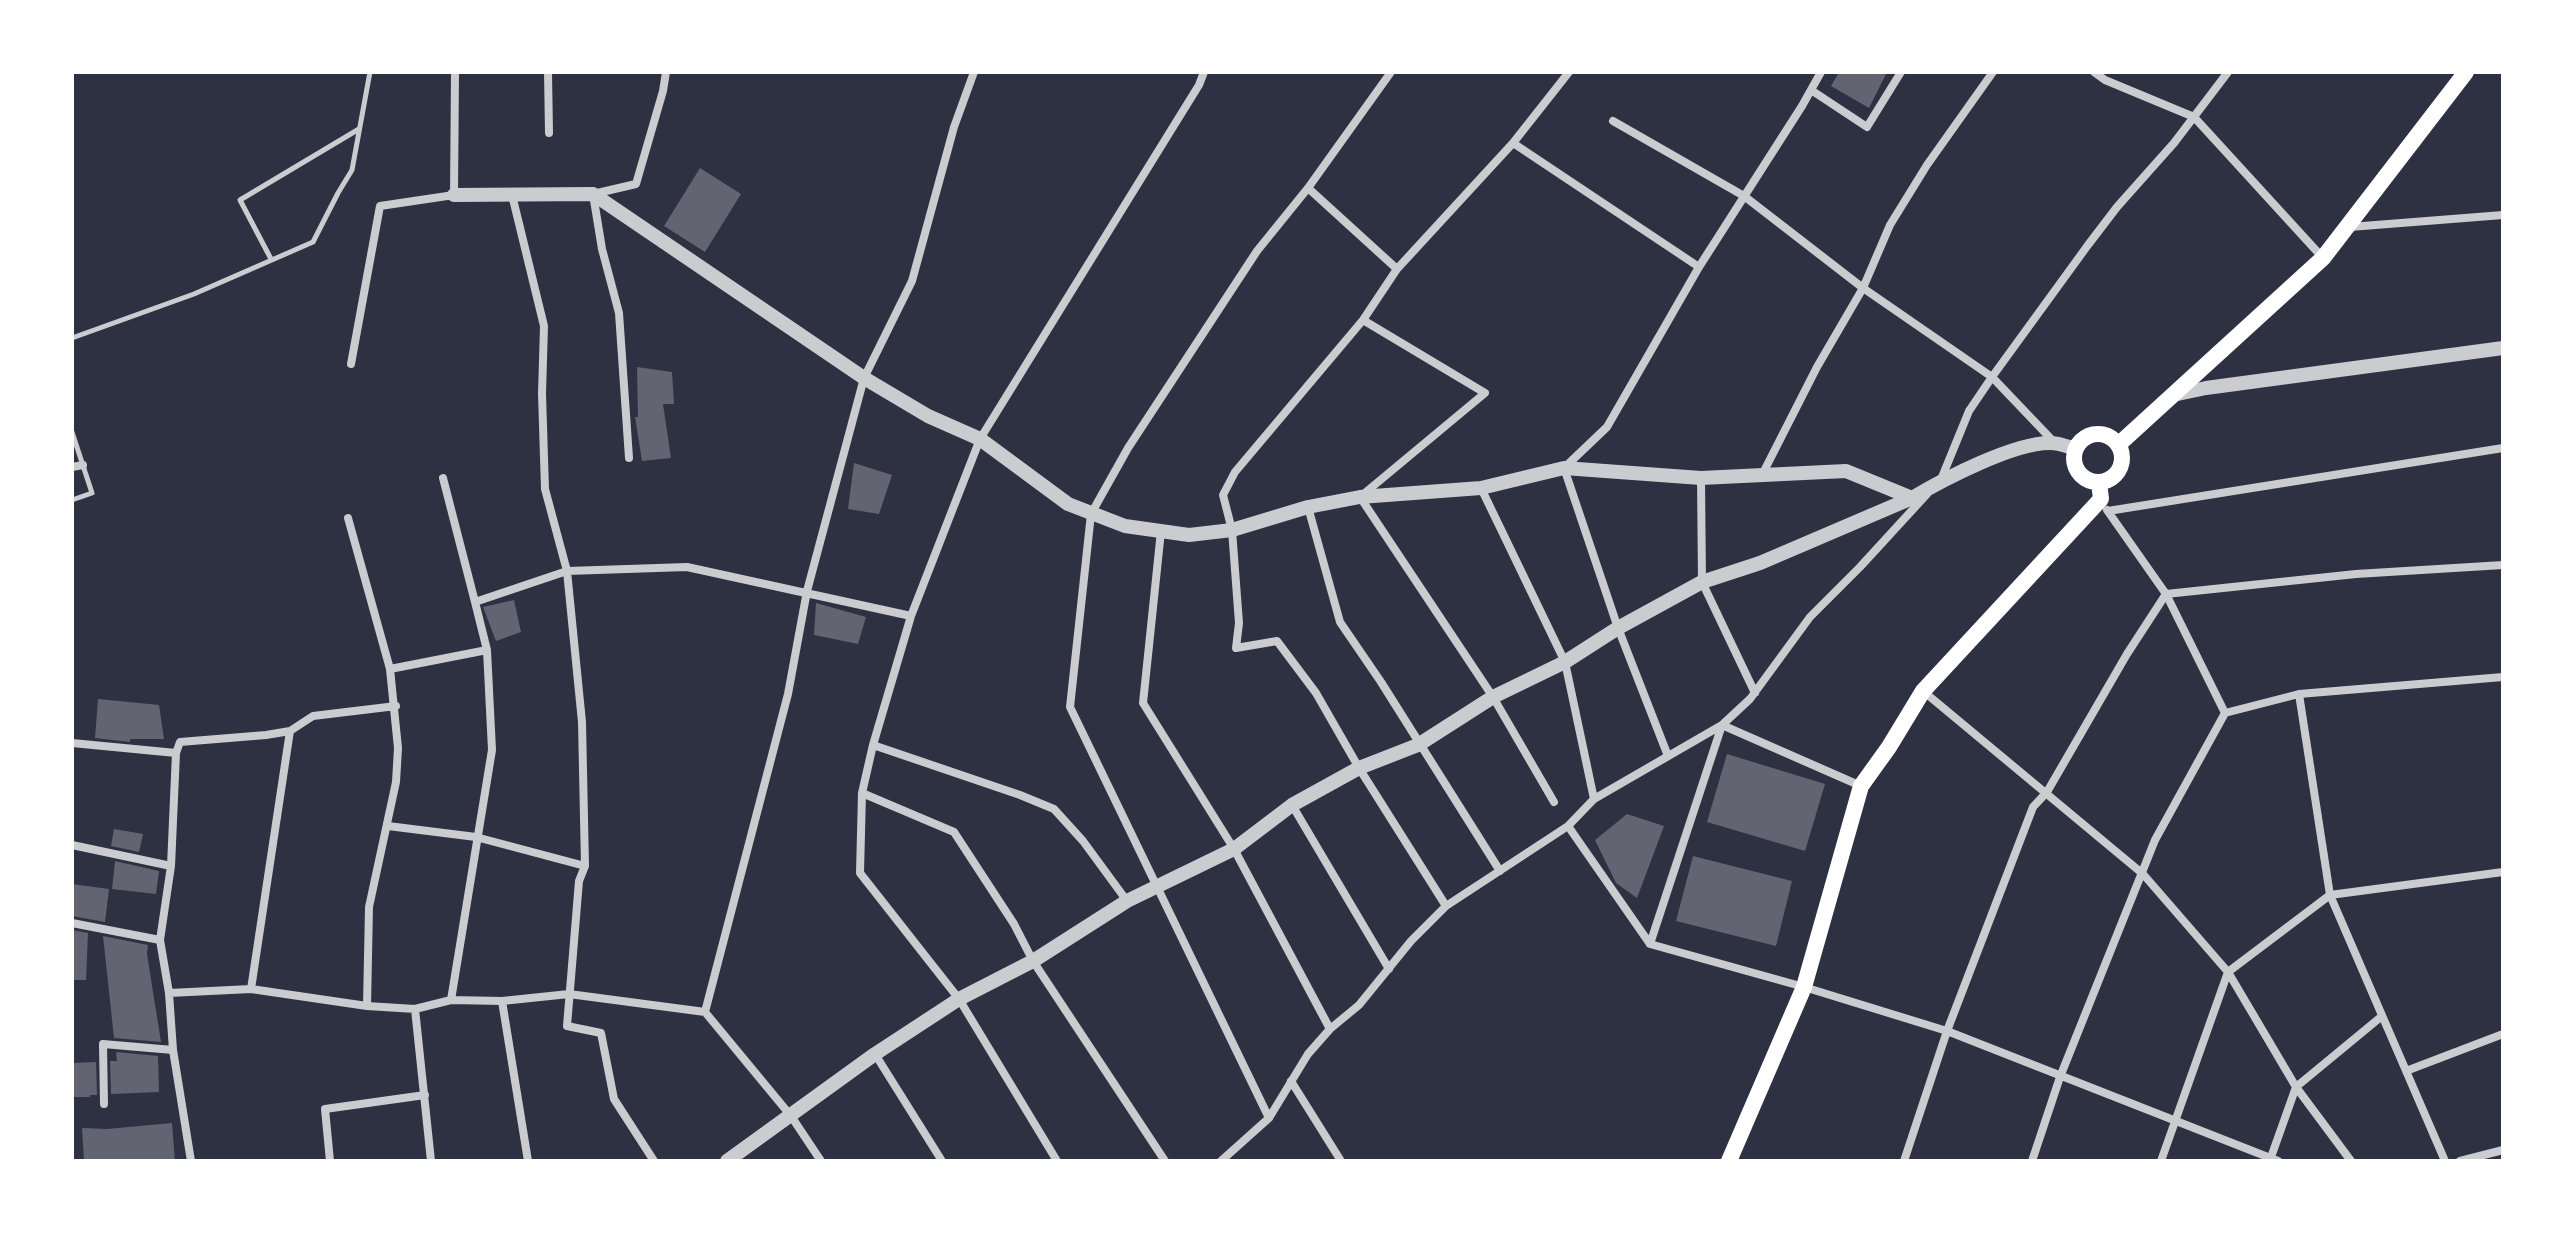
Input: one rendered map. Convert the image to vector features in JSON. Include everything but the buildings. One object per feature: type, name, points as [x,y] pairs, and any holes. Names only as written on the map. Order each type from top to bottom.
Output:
[{"type":"main road","points":[[2118,445],[2323,258],[2466,72]]},
{"type":"main road","points":[[1729,1161],[1804,987],[1861,786],[1923,691],[2103,497],[2111,478],[2119,469],[2122,456],[2118,445],[2108,436],[2095,434],[2083,438],[2075,448],[2074,464],[2103,497]]},
{"type":"street","points":[[454,195],[455,72]]},
{"type":"street","points":[[548,72],[549,133]]},
{"type":"street","points":[[351,364],[380,206],[454,195],[593,194],[636,184],[666,72]]},
{"type":"street","points":[[705,1012],[788,694],[807,591],[864,378],[912,281],[954,127],[974,72]]},
{"type":"street","points":[[1057,1161],[959,999],[860,873],[862,793],[911,616],[980,439],[1199,85],[1204,72]]},
{"type":"street","points":[[1269,1118],[1070,707],[1091,514],[1128,448],[1257,251],[1308,188],[1391,72]]},
{"type":"street","points":[[1446,906],[1316,693],[1277,641],[1236,648],[1239,623],[1232,530],[1223,495],[1235,472],[1363,320],[1397,269],[1513,143],[1569,72]]},
{"type":"street","points":[[1564,468],[1607,427],[1699,267],[1821,72]]},
{"type":"street","points":[[1811,90],[1867,127],[1901,72]]},
{"type":"street","points":[[1762,475],[1817,367],[1863,288],[1890,225],[1927,165],[1993,72]]},
{"type":"street","points":[[2094,72],[2105,80],[2194,117],[2323,258]]},
{"type":"street","points":[[1221,1161],[1234,1157],[1269,1118],[1308,1054],[1330,1029],[1359,1005],[1411,941],[1446,906],[1568,826],[1594,799],[1722,725],[1755,693],[1810,617],[1937,484],[1969,411],[1992,377],[2088,245],[2228,72]]},
{"type":"street","points":[[1613,121],[1744,196],[1863,288],[1992,377],[2054,443]]},
{"type":"street","points":[[1513,143],[1699,267]]},
{"type":"street","points":[[1308,188],[1397,269]]},
{"type":"street","points":[[593,194],[864,378],[928,416],[980,439],[1068,504],[1125,526],[1189,535],[1232,530],[1308,507],[1360,497],[1481,488],[1564,468],[1701,478],[1846,471],[1912,498]]},
{"type":"street","points":[[593,194],[602,249],[619,313],[629,458]]},
{"type":"street","points":[[512,195],[544,326],[542,394],[545,489],[567,571],[582,722],[585,866],[579,881],[567,1026],[601,1033],[614,1099],[654,1161]]},
{"type":"street","points":[[2349,227],[2503,215]]},
{"type":"street","points":[[1360,497],[1485,393],[1363,320]]},
{"type":"street","points":[[2173,395],[2503,348]]},
{"type":"street","points":[[727,1161],[875,1054],[959,999],[1033,961],[1127,901],[1234,849],[1292,805],[1359,768],[1418,745],[1493,697],[1565,662],[1618,628],[1702,582],[1760,563],[1912,498],[2022,446],[2054,443],[2075,448]]},
{"type":"street","points":[[2225,713],[2166,594],[2103,497],[2503,448]]},
{"type":"street","points":[[72,467],[83,465]]},
{"type":"street","points":[[1564,468],[1618,628],[1668,756]]},
{"type":"street","points":[[443,478],[487,650],[492,750],[451,1000]]},
{"type":"street","points":[[1701,478],[1702,582],[1755,693]]},
{"type":"street","points":[[1481,488],[1565,662],[1594,799]]},
{"type":"street","points":[[1360,497],[1493,697],[1554,802]]},
{"type":"street","points":[[1308,507],[1340,622],[1500,871]]},
{"type":"street","points":[[348,518],[390,669],[398,748],[388,826],[369,907],[367,1006]]},
{"type":"street","points":[[1161,531],[1143,703],[1234,849],[1330,1029]]},
{"type":"street","points":[[2166,594],[2356,574],[2503,565]]},
{"type":"street","points":[[475,602],[567,571],[687,567],[911,616]]},
{"type":"street","points":[[1904,1161],[1947,1031],[2033,807],[2047,792],[2127,654],[2166,594]]},
{"type":"street","points":[[390,669],[487,650]]},
{"type":"street","points":[[2032,1161],[2060,1077],[2155,840],[2225,713],[2299,694],[2503,677]]},
{"type":"street","points":[[1923,691],[2143,874],[2228,972],[2296,1087],[2351,1161]]},
{"type":"street","points":[[2299,694],[2330,895],[2445,1161]]},
{"type":"street","points":[[191,1161],[173,1050],[169,993],[160,940],[171,866],[176,753],[180,742],[290,731],[313,716],[396,706]]},
{"type":"street","points":[[1722,725],[1861,786]]},
{"type":"street","points":[[1650,944],[1722,725]]},
{"type":"street","points":[[251,989],[290,731]]},
{"type":"street","points":[[72,743],[176,753]]},
{"type":"street","points":[[873,745],[1054,809],[1083,841],[1127,901]]},
{"type":"street","points":[[862,793],[954,832],[1014,924],[1033,961],[1165,1161]]},
{"type":"street","points":[[1292,805],[1389,969]]},
{"type":"street","points":[[388,826],[476,837],[585,866]]},
{"type":"street","points":[[1568,826],[1650,944],[1947,1031],[2273,1160],[2296,1087],[2382,1016]]},
{"type":"street","points":[[72,845],[171,866]]},
{"type":"street","points":[[2161,1161],[2228,972],[2330,895],[2503,872]]},
{"type":"street","points":[[72,923],[160,940]]},
{"type":"street","points":[[169,993],[251,989],[367,1006],[415,1009],[451,1000],[502,1001],[569,994],[705,1012],[791,1116],[821,1161]]},
{"type":"street","points":[[502,1001],[528,1161]]},
{"type":"street","points":[[415,1009],[431,1161]]},
{"type":"street","points":[[2406,1071],[2503,1034]]},
{"type":"street","points":[[104,1104],[103,1044],[173,1050]]},
{"type":"street","points":[[875,1054],[942,1161]]},
{"type":"street","points":[[1291,1081],[1341,1161]]},
{"type":"street","points":[[330,1161],[325,1109],[425,1095]]},
{"type":"street","points":[[2460,1161],[2503,1150]]},
{"type":"lane","points":[[72,338],[194,294],[313,242],[352,170],[370,72]]},
{"type":"lane","points":[[271,259],[240,200],[360,129]]},
{"type":"lane","points":[[72,432],[92,493],[72,500]]}]
